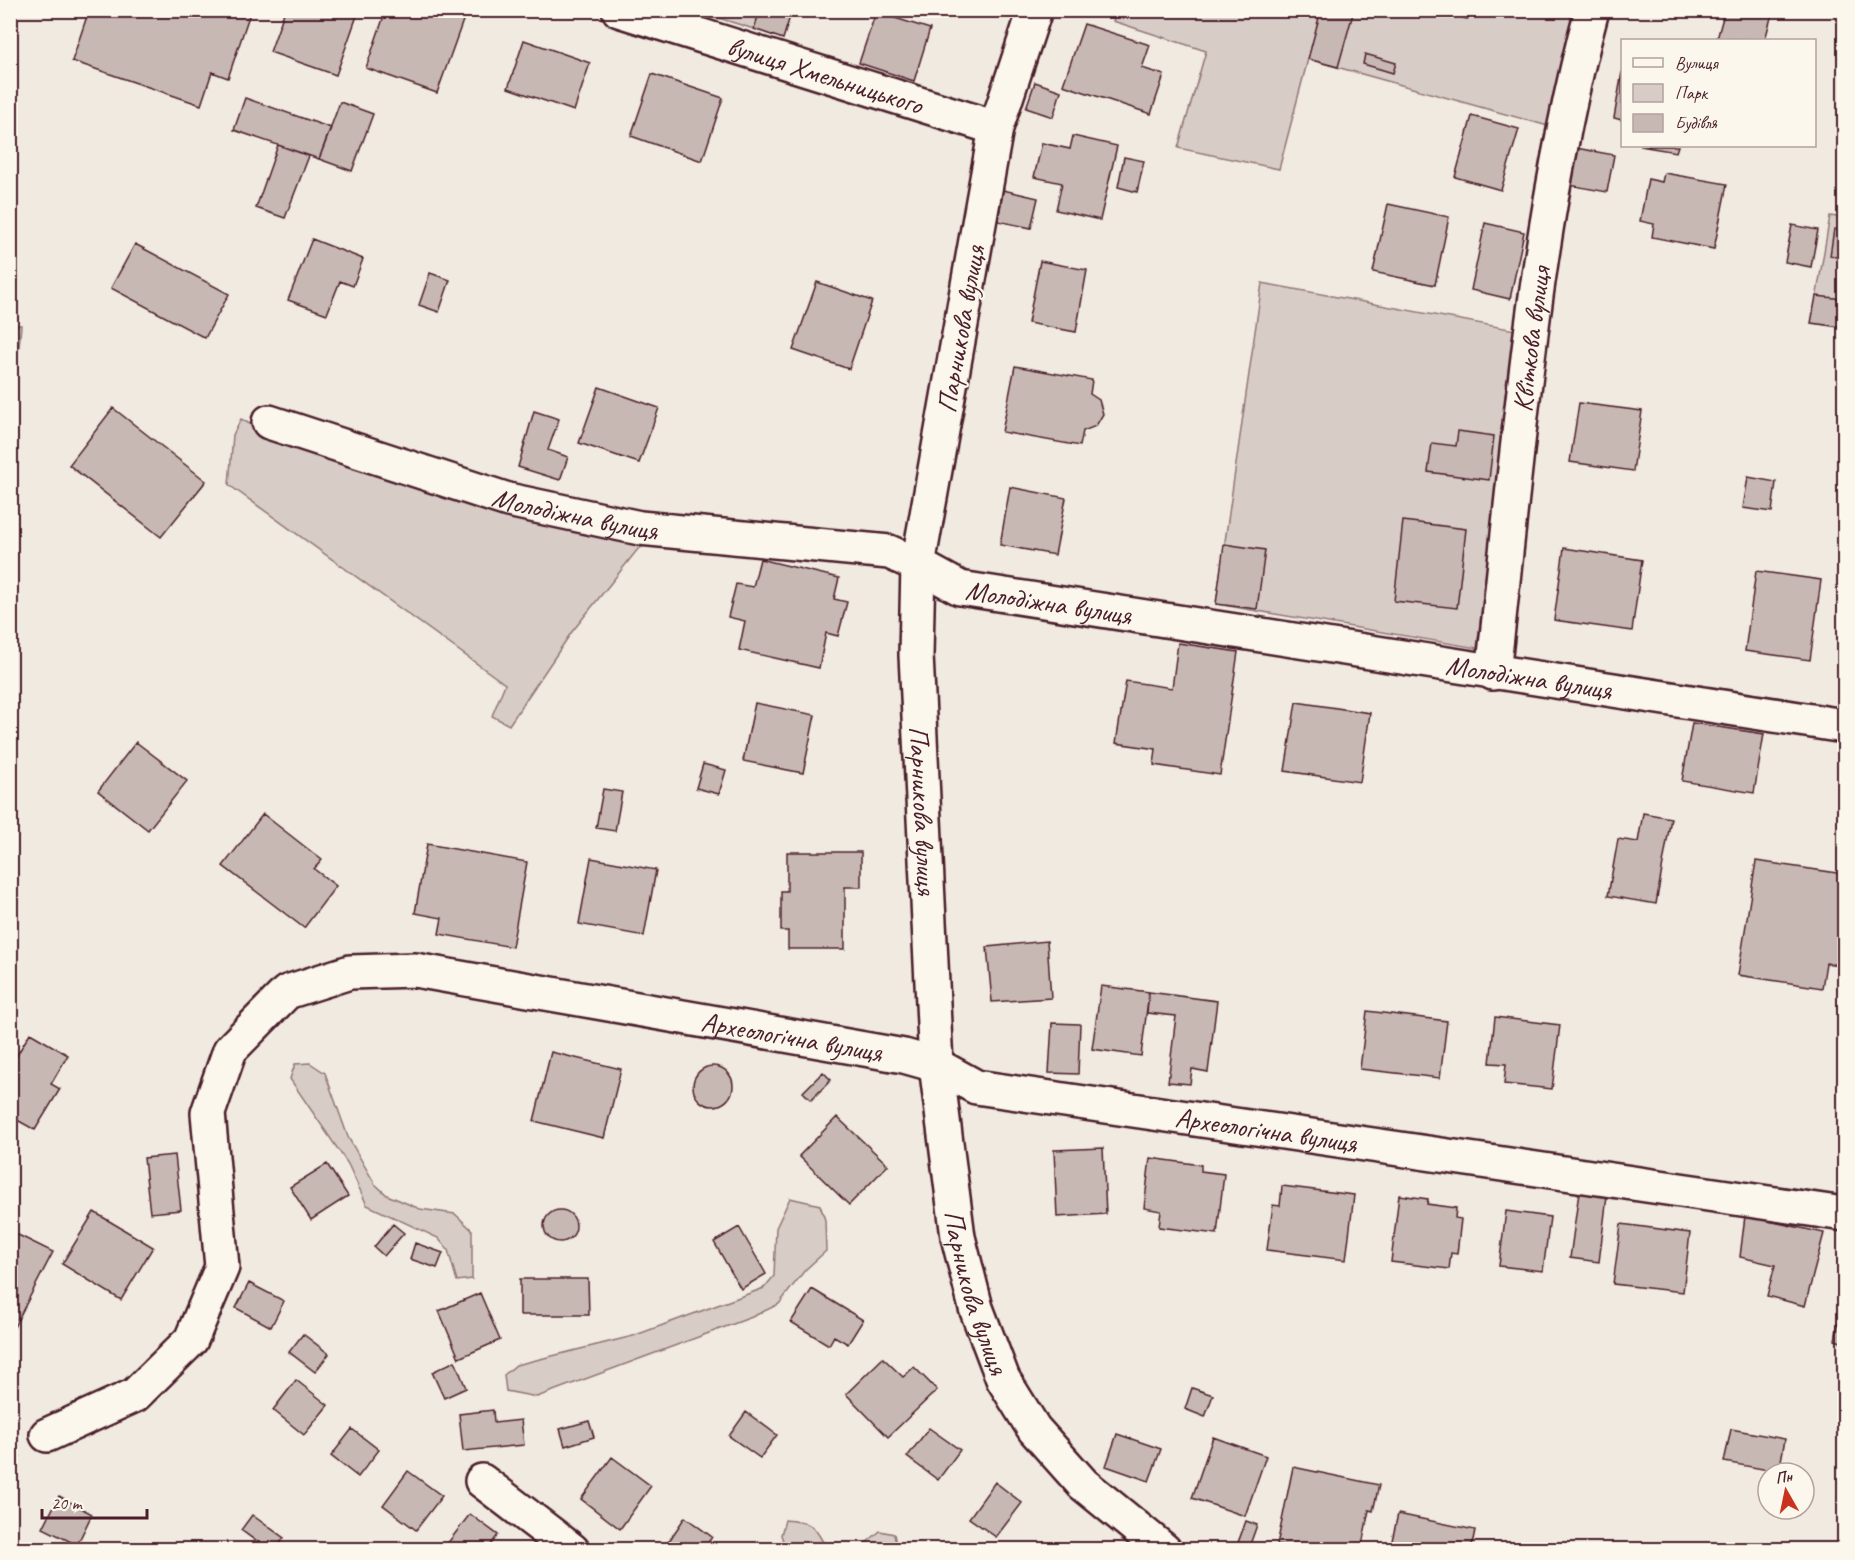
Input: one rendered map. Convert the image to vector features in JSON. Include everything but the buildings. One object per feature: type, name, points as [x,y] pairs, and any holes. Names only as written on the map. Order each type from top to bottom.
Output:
[{"type":"street","name":"вулиця Хмельницького","points":[[619,10],[996,128]]},
{"type":"street","name":"Парникова вулиця","points":[[1035,10],[996,128],[918,565],[916,655],[936,1065],[958,1236],[976,1308],[1003,1379],[1034,1429],[1083,1484],[1164,1550]]},
{"type":"street","name":"Квіткова вулиця","points":[[1493,673],[1542,254],[1558,162],[1592,10]]},
{"type":"street","name":"Молодіжна вулиця","points":[[269,422],[508,500],[640,528],[889,552],[960,588],[1493,673],[1845,726]]},
{"type":"street","name":"Археологічна вулиця","points":[[47,1436],[135,1395],[191,1340],[222,1267],[208,1113],[230,1050],[287,992],[350,972],[416,970],[904,1056],[936,1065],[976,1087],[1845,1214]]},
{"type":"street","points":[[482,1481],[572,1550]]},
{"type":"green space","points":[[1116,10],[1579,11],[1548,126],[1308,59],[1279,169],[1178,148],[1206,51],[1113,21]]},
{"type":"green space","points":[[696,11],[760,11],[754,29]]},
{"type":"green space","points":[[1830,216],[1844,218],[1844,328],[1812,323]]},
{"type":"green space","points":[[1262,283],[1515,330],[1477,648],[1216,604]]},
{"type":"green space","points":[[10,325],[21,325],[19,348],[11,351]]},
{"type":"green space","points":[[241,419],[266,433],[663,537],[638,549],[571,633],[509,725],[492,716],[505,684],[229,485],[233,435]]},
{"type":"green space","points":[[310,1063],[325,1073],[348,1137],[375,1184],[387,1195],[420,1209],[455,1214],[472,1230],[472,1279],[457,1281],[448,1250],[438,1238],[367,1205],[348,1164],[290,1079],[295,1064]]},
{"type":"green space","points":[[790,1198],[820,1205],[825,1220],[826,1251],[805,1270],[779,1304],[752,1317],[537,1397],[506,1391],[504,1375],[516,1365],[633,1336],[764,1288],[774,1276],[776,1228]]},
{"type":"green space","points":[[785,1520],[808,1524],[819,1535],[827,1549],[786,1549],[781,1535]]},
{"type":"green space","points":[[880,1531],[894,1534],[897,1549],[859,1549]]}]
